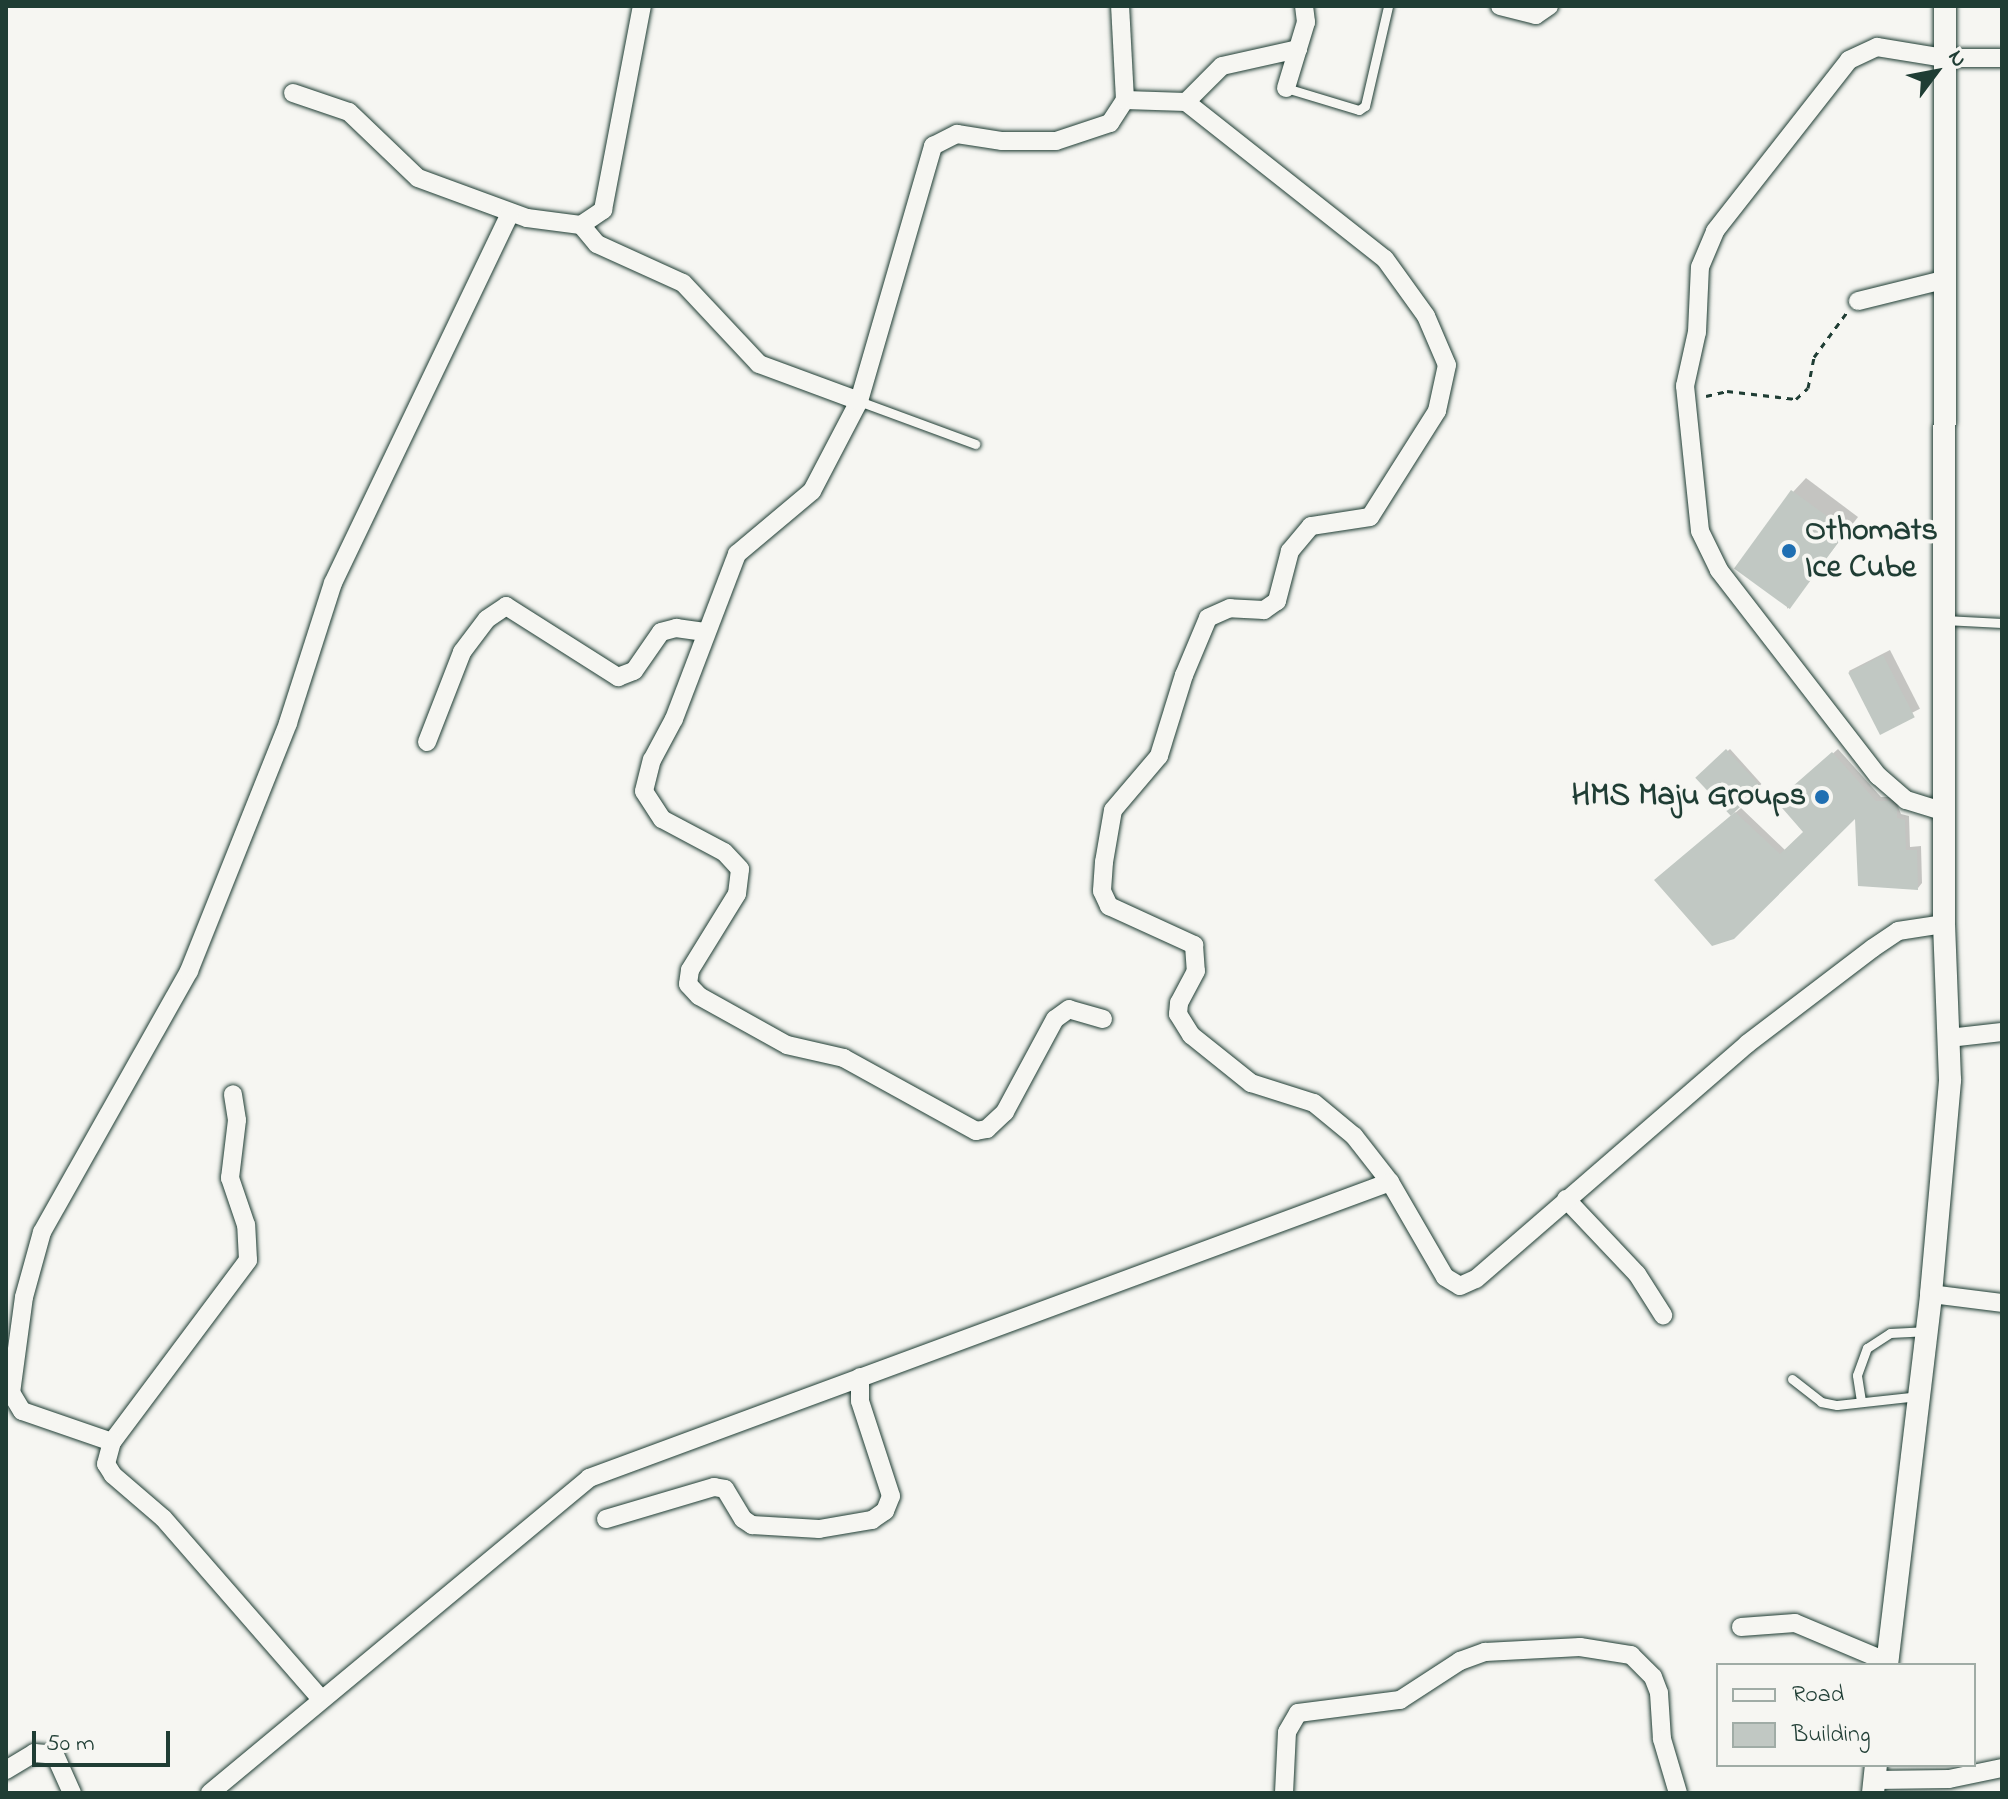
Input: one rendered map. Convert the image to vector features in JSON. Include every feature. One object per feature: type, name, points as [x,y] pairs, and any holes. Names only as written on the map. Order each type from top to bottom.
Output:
[{"type":"street","points":[[581,225],[603,210],[642,6]]},
{"type":"street","points":[[1103,1019],[1069,1009],[1055,1019],[1005,1112],[987,1129],[976,1131],[858,1064],[787,1045],[692,991],[690,970],[737,894],[740,869],[724,852],[662,819],[644,791],[737,554],[812,491],[859,401],[933,146],[957,134],[1016,141],[1090,134],[1110,123],[1125,100],[1120,6]]},
{"type":"street","points":[[1286,88],[1306,22],[1304,6]]},
{"type":"street","points":[[1500,6],[1536,15],[1549,6]]},
{"type":"street","points":[[1887,1663],[1924,1331],[1931,1294],[1945,1148],[1949,1038],[1944,924],[1945,6]]},
{"type":"street","points":[[1945,812],[1906,800],[1878,776],[1719,570],[1700,531],[1686,401],[1700,267],[1738,198],[1856,55],[1877,47],[1945,58],[2002,58]]},
{"type":"street","points":[[1186,102],[1222,66],[1298,49]]},
{"type":"street","points":[[293,93],[349,112],[418,178],[510,213],[581,225],[597,244],[683,283],[759,364],[859,401]]},
{"type":"street","points":[[1125,100],[1186,102],[1397,270],[1440,342],[1446,386],[1429,424],[1370,517],[1311,526],[1290,551],[1277,601],[1264,610],[1230,608],[1208,618],[1184,675],[1159,756],[1113,810],[1102,891],[1109,906],[1122,914],[1194,945],[1196,971],[1179,1003],[1178,1014],[1191,1035],[1251,1083],[1314,1103],[1354,1136],[1390,1182],[1445,1277],[1460,1286],[1476,1279],[1747,1044],[1873,948],[1898,931],[1944,924]]},
{"type":"street","points":[[112,1442],[10,1404],[24,1297],[42,1232],[189,971],[288,723],[333,583],[510,213]]},
{"type":"street","points":[[1858,301],[1943,280]]},
{"type":"street","points":[[427,742],[462,652],[487,619],[506,606],[618,677],[634,671],[661,632],[676,628],[705,632]]},
{"type":"street","points":[[1949,1038],[2002,1032]]},
{"type":"street","points":[[233,1094],[237,1120],[230,1178],[246,1225],[248,1260],[112,1442],[106,1464],[113,1475],[163,1518],[321,1699]]},
{"type":"street","points":[[210,1793],[589,1478],[1390,1182]]},
{"type":"street","points":[[1566,1199],[1637,1274],[1663,1315]]},
{"type":"street","points":[[1931,1294],[2002,1303]]},
{"type":"street","points":[[606,1519],[714,1487],[725,1489],[743,1519],[752,1525],[819,1529],[872,1520],[885,1511],[891,1496],[860,1401],[860,1377]]},
{"type":"street","points":[[1741,1627],[1795,1623],[1885,1663]]},
{"type":"street","points":[[1284,1793],[1287,1732],[1298,1713],[1400,1700],[1460,1661],[1485,1652],[1580,1647],[1631,1655],[1653,1677],[1659,1693],[1662,1739],[1678,1793]]},
{"type":"street","points":[[6,1770],[34,1753],[55,1755],[72,1793]]},
{"type":"street","points":[[1875,1779],[1949,1779],[2002,1768]]},
{"type":"lane","points":[[1286,88],[1359,110],[1365,106],[1388,6]]},
{"type":"lane","points":[[859,401],[975,444]]},
{"type":"lane","points":[[1944,620],[2002,623]]},
{"type":"lane","points":[[1861,1401],[1857,1375],[1867,1348],[1890,1333],[1924,1331]]},
{"type":"lane","points":[[1792,1379],[1821,1402],[1918,1396]]},
{"type":"path","points":[[1686,401],[1727,391],[1796,399],[1808,388],[1814,357],[1858,301]]},
{"type":"building","name":"Othomats Ice Cube","points":[[1791,490],[1847,531],[1790,609],[1734,568]]},
{"type":"building","points":[[1883,655],[1915,717],[1880,735],[1848,673]]},
{"type":"building","points":[[1726,749],[1761,787],[1731,816],[1695,778]]},
{"type":"building","points":[[1832,752],[1876,801],[1889,801],[1897,808],[1897,818],[1905,820],[1906,850],[1917,850],[1918,890],[1858,886],[1855,819],[1734,939],[1712,946],[1654,880],[1735,812],[1780,854],[1803,832],[1776,801]]},
{"type":"place","name":"Othomats Ice Cube","points":[[1789,551]]},
{"type":"place","name":"HMS Maju Groups","points":[[1822,797]]}]
